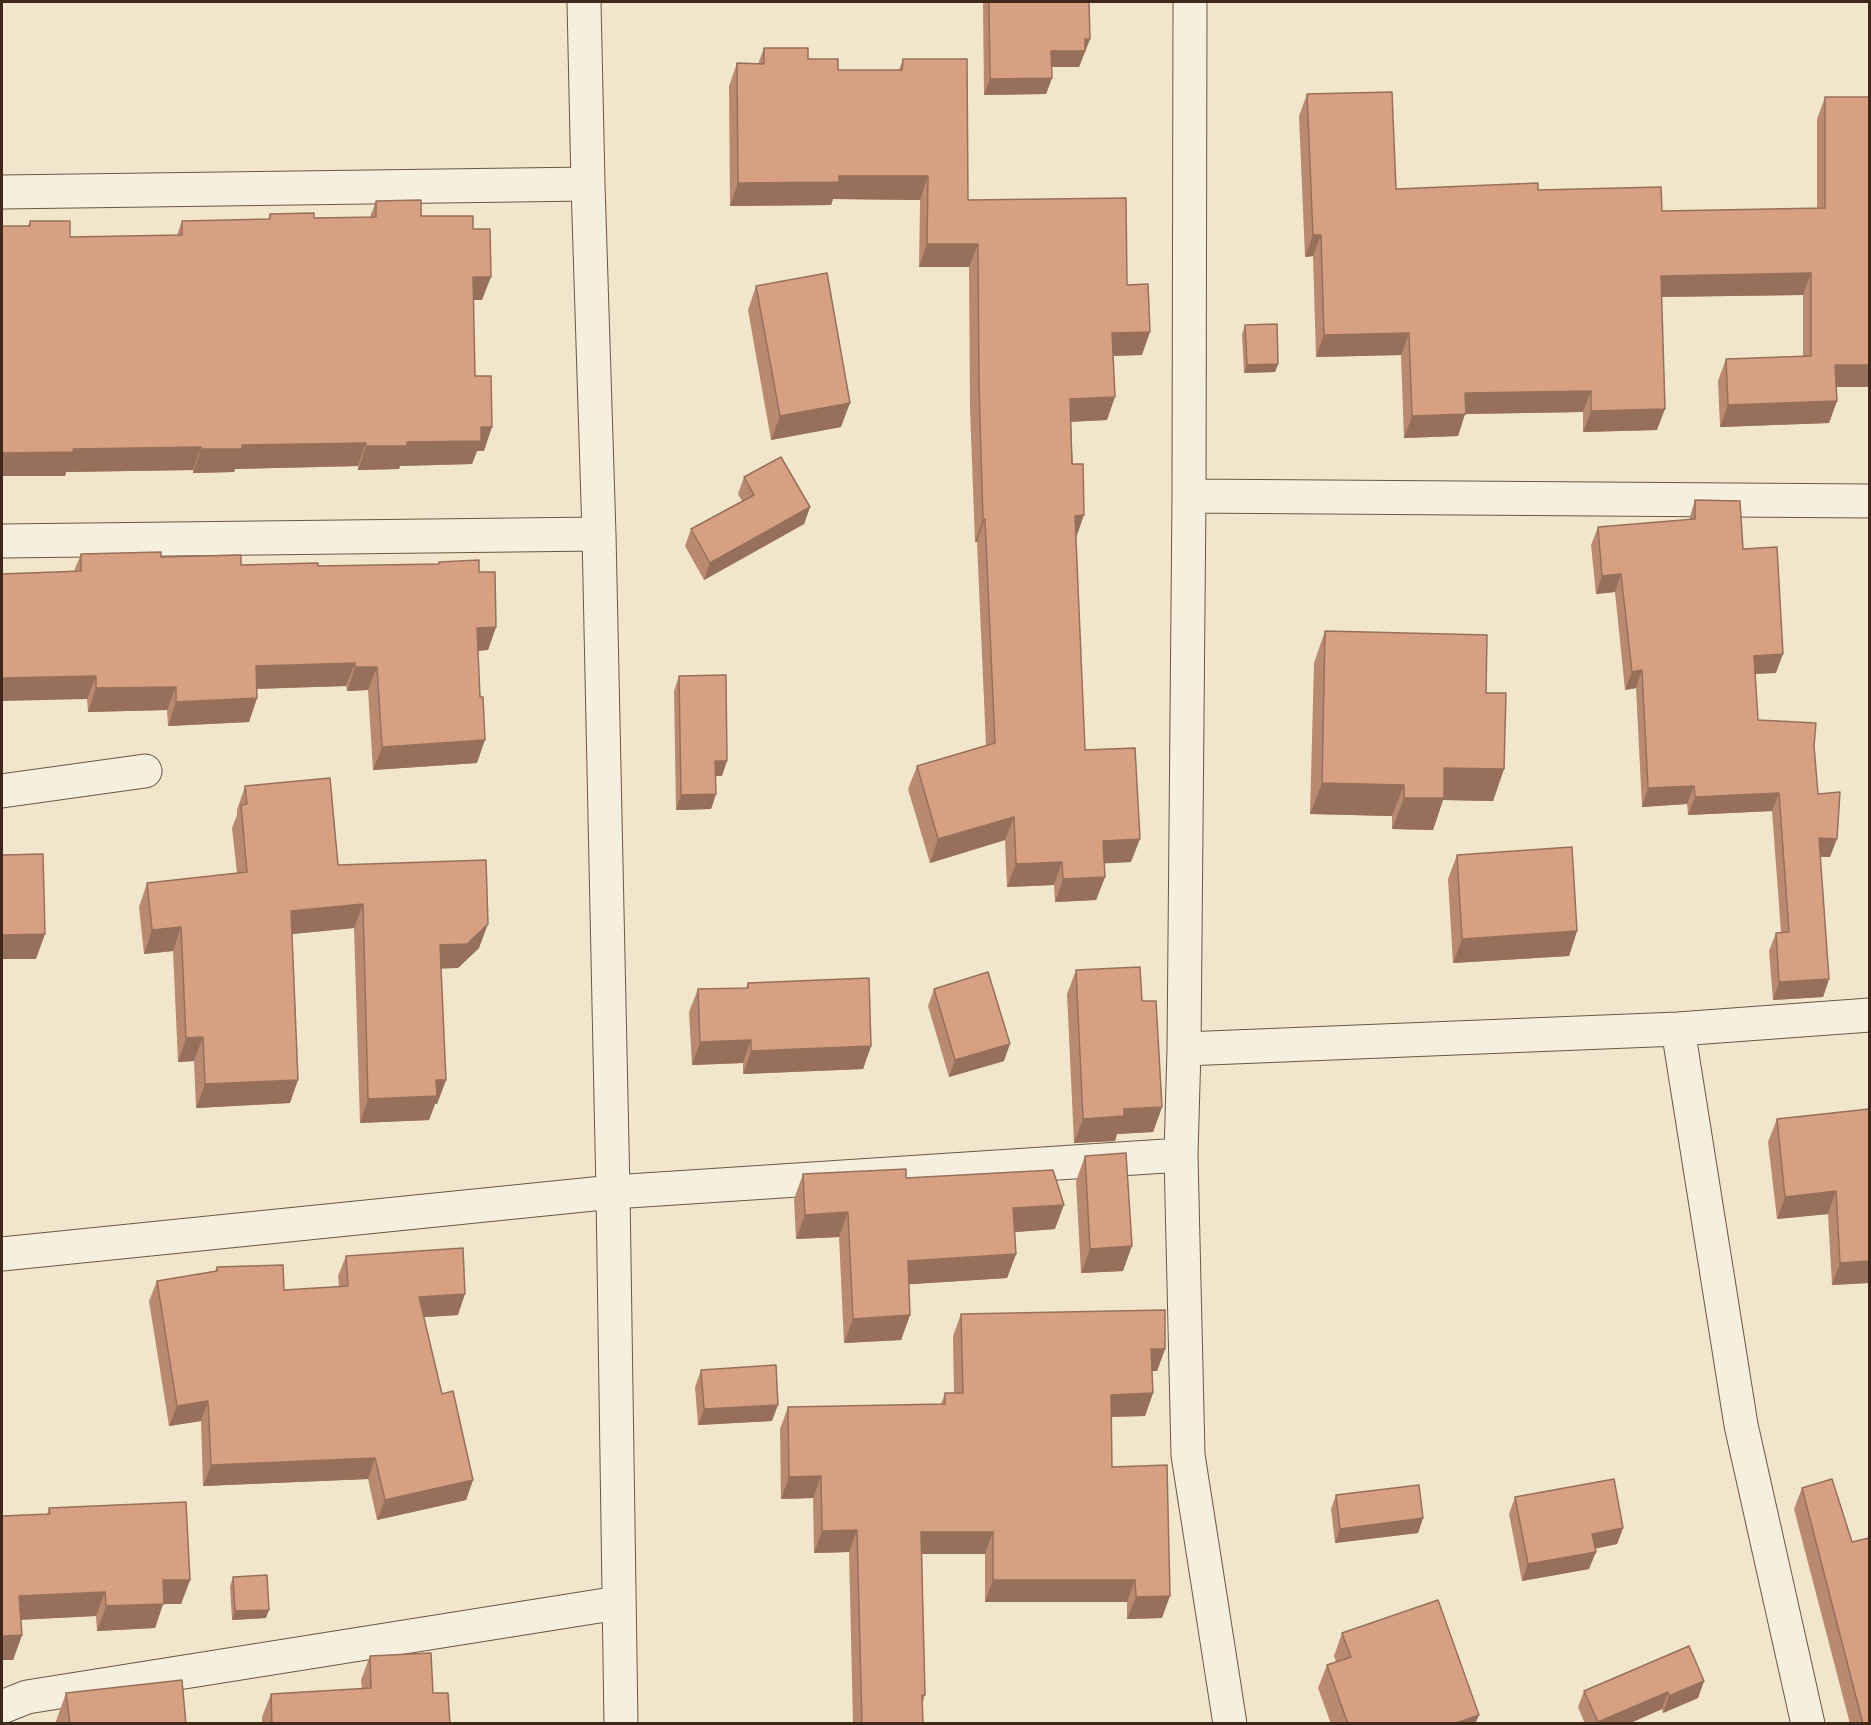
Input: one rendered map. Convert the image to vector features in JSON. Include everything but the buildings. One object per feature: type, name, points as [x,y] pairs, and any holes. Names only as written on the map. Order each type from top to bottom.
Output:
[{"type":"street","points":[[584,2],[614,1192],[621,1724]]},
{"type":"street","points":[[1190,2],[1189,495],[1182,1155],[1188,1455],[1230,1724]]},
{"type":"street","points":[[2,192],[588,184]]},
{"type":"street","points":[[1189,495],[1869,501]]},
{"type":"street","points":[[2,541],[599,534]]},
{"type":"street","points":[[2,791],[145,771]]},
{"type":"street","points":[[1184,1049],[1678,1029],[1869,1016]]},
{"type":"street","points":[[1678,1029],[1741,1425],[1808,1724]]},
{"type":"street","points":[[2,1254],[614,1192],[1182,1155]]},
{"type":"street","points":[[2,1707],[27,1697],[618,1603]]}]
